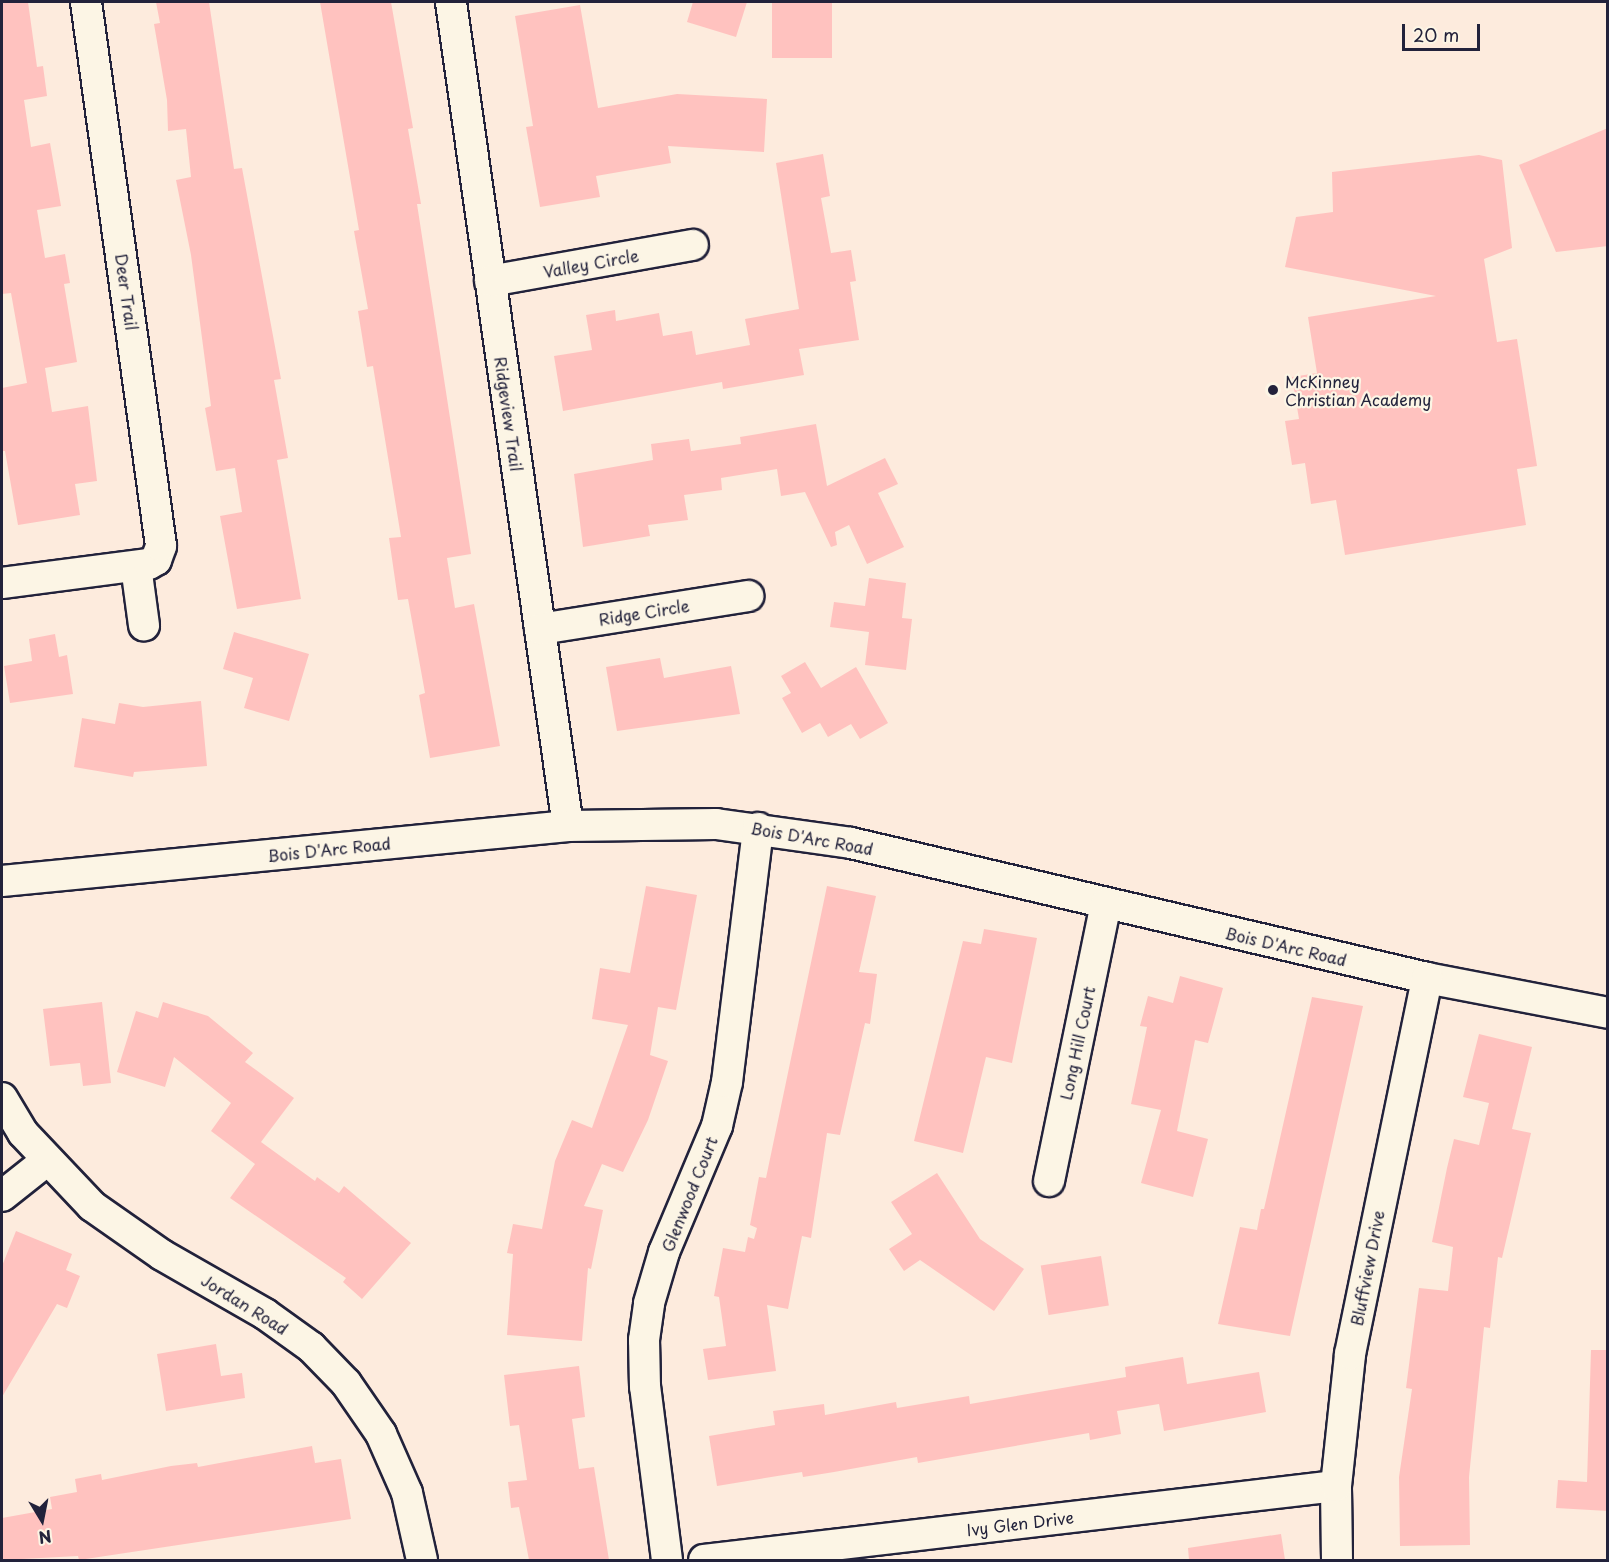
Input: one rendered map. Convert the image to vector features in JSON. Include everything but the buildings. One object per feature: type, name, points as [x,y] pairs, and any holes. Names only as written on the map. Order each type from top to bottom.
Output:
[{"type":"street","name":"Deer Trail","points":[[2,583],[136,566],[156,560],[161,537],[86,2]]},
{"type":"street","name":"Ridgeview Trail","points":[[451,2],[568,826]]},
{"type":"street","name":"Valley Circle","points":[[490,281],[693,245]]},
{"type":"street","points":[[136,566],[144,625]]},
{"type":"street","name":"Ridge Circle","points":[[540,629],[748,596]]},
{"type":"street","name":"Bois D'Arc Road","points":[[2,881],[568,826],[671,822],[758,828],[851,843],[1427,978],[1608,1013]]},
{"type":"street","name":"Glenwood Court","points":[[668,1560],[645,1387],[644,1340],[649,1303],[664,1252],[717,1126],[727,1082],[758,828]]},
{"type":"street","name":"Long Hill Court","points":[[1048,1181],[1106,904]]},
{"type":"street","name":"Bluffview Drive","points":[[1337,1560],[1336,1486],[1350,1354],[1427,978]]},
{"type":"street","name":"Jordan Road","points":[[2,1098],[46,1161],[92,1206],[162,1255],[265,1314],[311,1347],[346,1383],[381,1434],[407,1492],[422,1560]]},
{"type":"street","points":[[2,1196],[46,1161]]},
{"type":"street","name":"Ivy Glen Drive","points":[[704,1560],[1336,1486]]},
{"type":"place","name":"McKinney Christian Academy","points":[[1273,390]]}]
